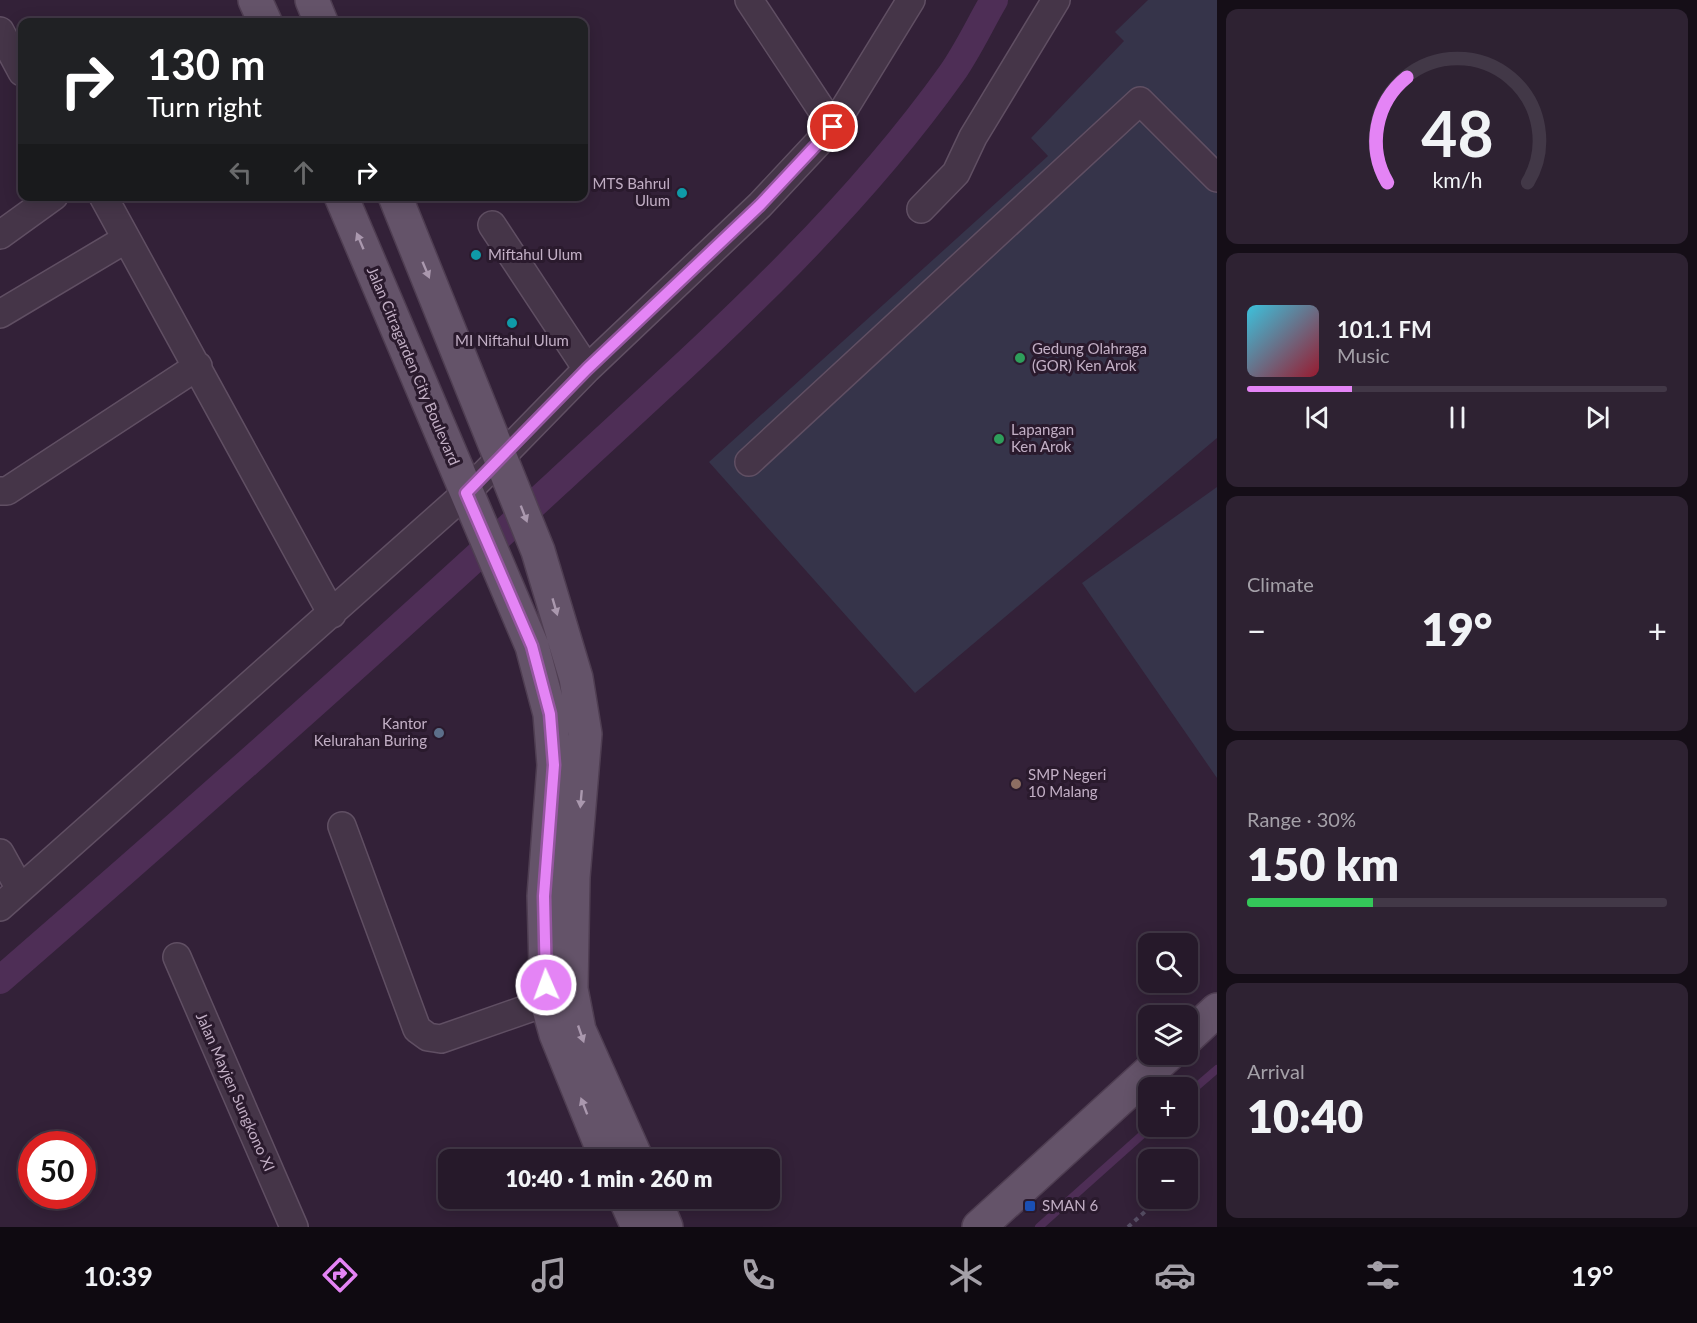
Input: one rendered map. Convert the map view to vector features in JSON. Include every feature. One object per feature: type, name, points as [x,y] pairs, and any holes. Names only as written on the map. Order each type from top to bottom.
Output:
[{"type":"main road","points":[[255,0],[263,18]]},
{"type":"main road","points":[[312,0],[319,18]]},
{"type":"main road","name":"Jalan Citragarden City Boulevard","points":[[343,201],[532,646],[550,714],[554,765],[544,896],[547,1002],[556,1034],[603,1149]]},
{"type":"main road","points":[[397,201],[538,551],[576,678],[585,734],[573,888],[571,989],[579,1030],[632,1149]]},
{"type":"main road","points":[[1198,1028],[1217,1010]]},
{"type":"main road","points":[[979,1227],[1156,1065]]},
{"type":"main road","points":[[630,1209],[638,1227]]},
{"type":"main road","points":[[659,1209],[666,1227]]},
{"type":"street","points":[[749,0],[833,127]]},
{"type":"street","points":[[0,907],[332,614],[506,468],[587,369],[760,205],[833,127],[911,0]]},
{"type":"street","points":[[921,209],[956,173],[973,138],[1056,0]]},
{"type":"street","points":[[2,41],[18,66]]},
{"type":"street","points":[[749,462],[1140,100],[1217,178]]},
{"type":"street","points":[[0,235],[47,201]]},
{"type":"street","points":[[106,201],[332,614]]},
{"type":"street","points":[[492,225],[587,369]]},
{"type":"street","points":[[0,314],[126,238]]},
{"type":"street","points":[[0,491],[7,490],[198,366]]},
{"type":"street","points":[[342,826],[417,1029],[428,1037],[441,1039],[547,1002]]},
{"type":"street","points":[[0,853],[20,889]]},
{"type":"street","name":"Jalan Mayjen Sungkono XI","points":[[177,957],[294,1227]]},
{"type":"path","points":[[1128,1227],[1148,1209]]},
{"type":"shaded area","name":"Gedung Olahraga (GOR) Ken Arok","points":[[1148,0],[1217,0],[1217,438],[915,693],[709,462],[1048,156],[1031,138],[1124,41],[1115,32]]},
{"type":"shaded area","points":[[1217,487],[1217,778],[1082,583]]},
{"type":"waterway","points":[[0,980],[211,796],[419,609],[714,338],[765,288],[863,185],[909,130],[958,64],[994,0]]},
{"type":"waterway","points":[[1198,1085],[1217,1069]]},
{"type":"waterway","points":[[1039,1227],[1140,1137]]},
{"type":"place","name":"MTS Bahrul Ulum","points":[[682,193]]},
{"type":"place","name":"Miftahul Ulum","points":[[476,255]]},
{"type":"place","name":"MI Niftahul Ulum","points":[[512,323]]},
{"type":"place","name":"Gedung Olahraga (GOR) Ken Arok","points":[[1020,358]]},
{"type":"place","name":"Lapangan Ken Arok","points":[[999,439]]},
{"type":"place","name":"Kantor Kelurahan Buring","points":[[439,733]]},
{"type":"place","name":"SMP Negeri 10 Malang","points":[[1016,784]]},
{"type":"place","name":"SMAN 6","points":[[1030,1206]]},
{"type":"route","points":[[546,985],[544,896],[554,765],[550,714],[532,646],[466,493],[587,369],[760,205],[833,127]]}]
